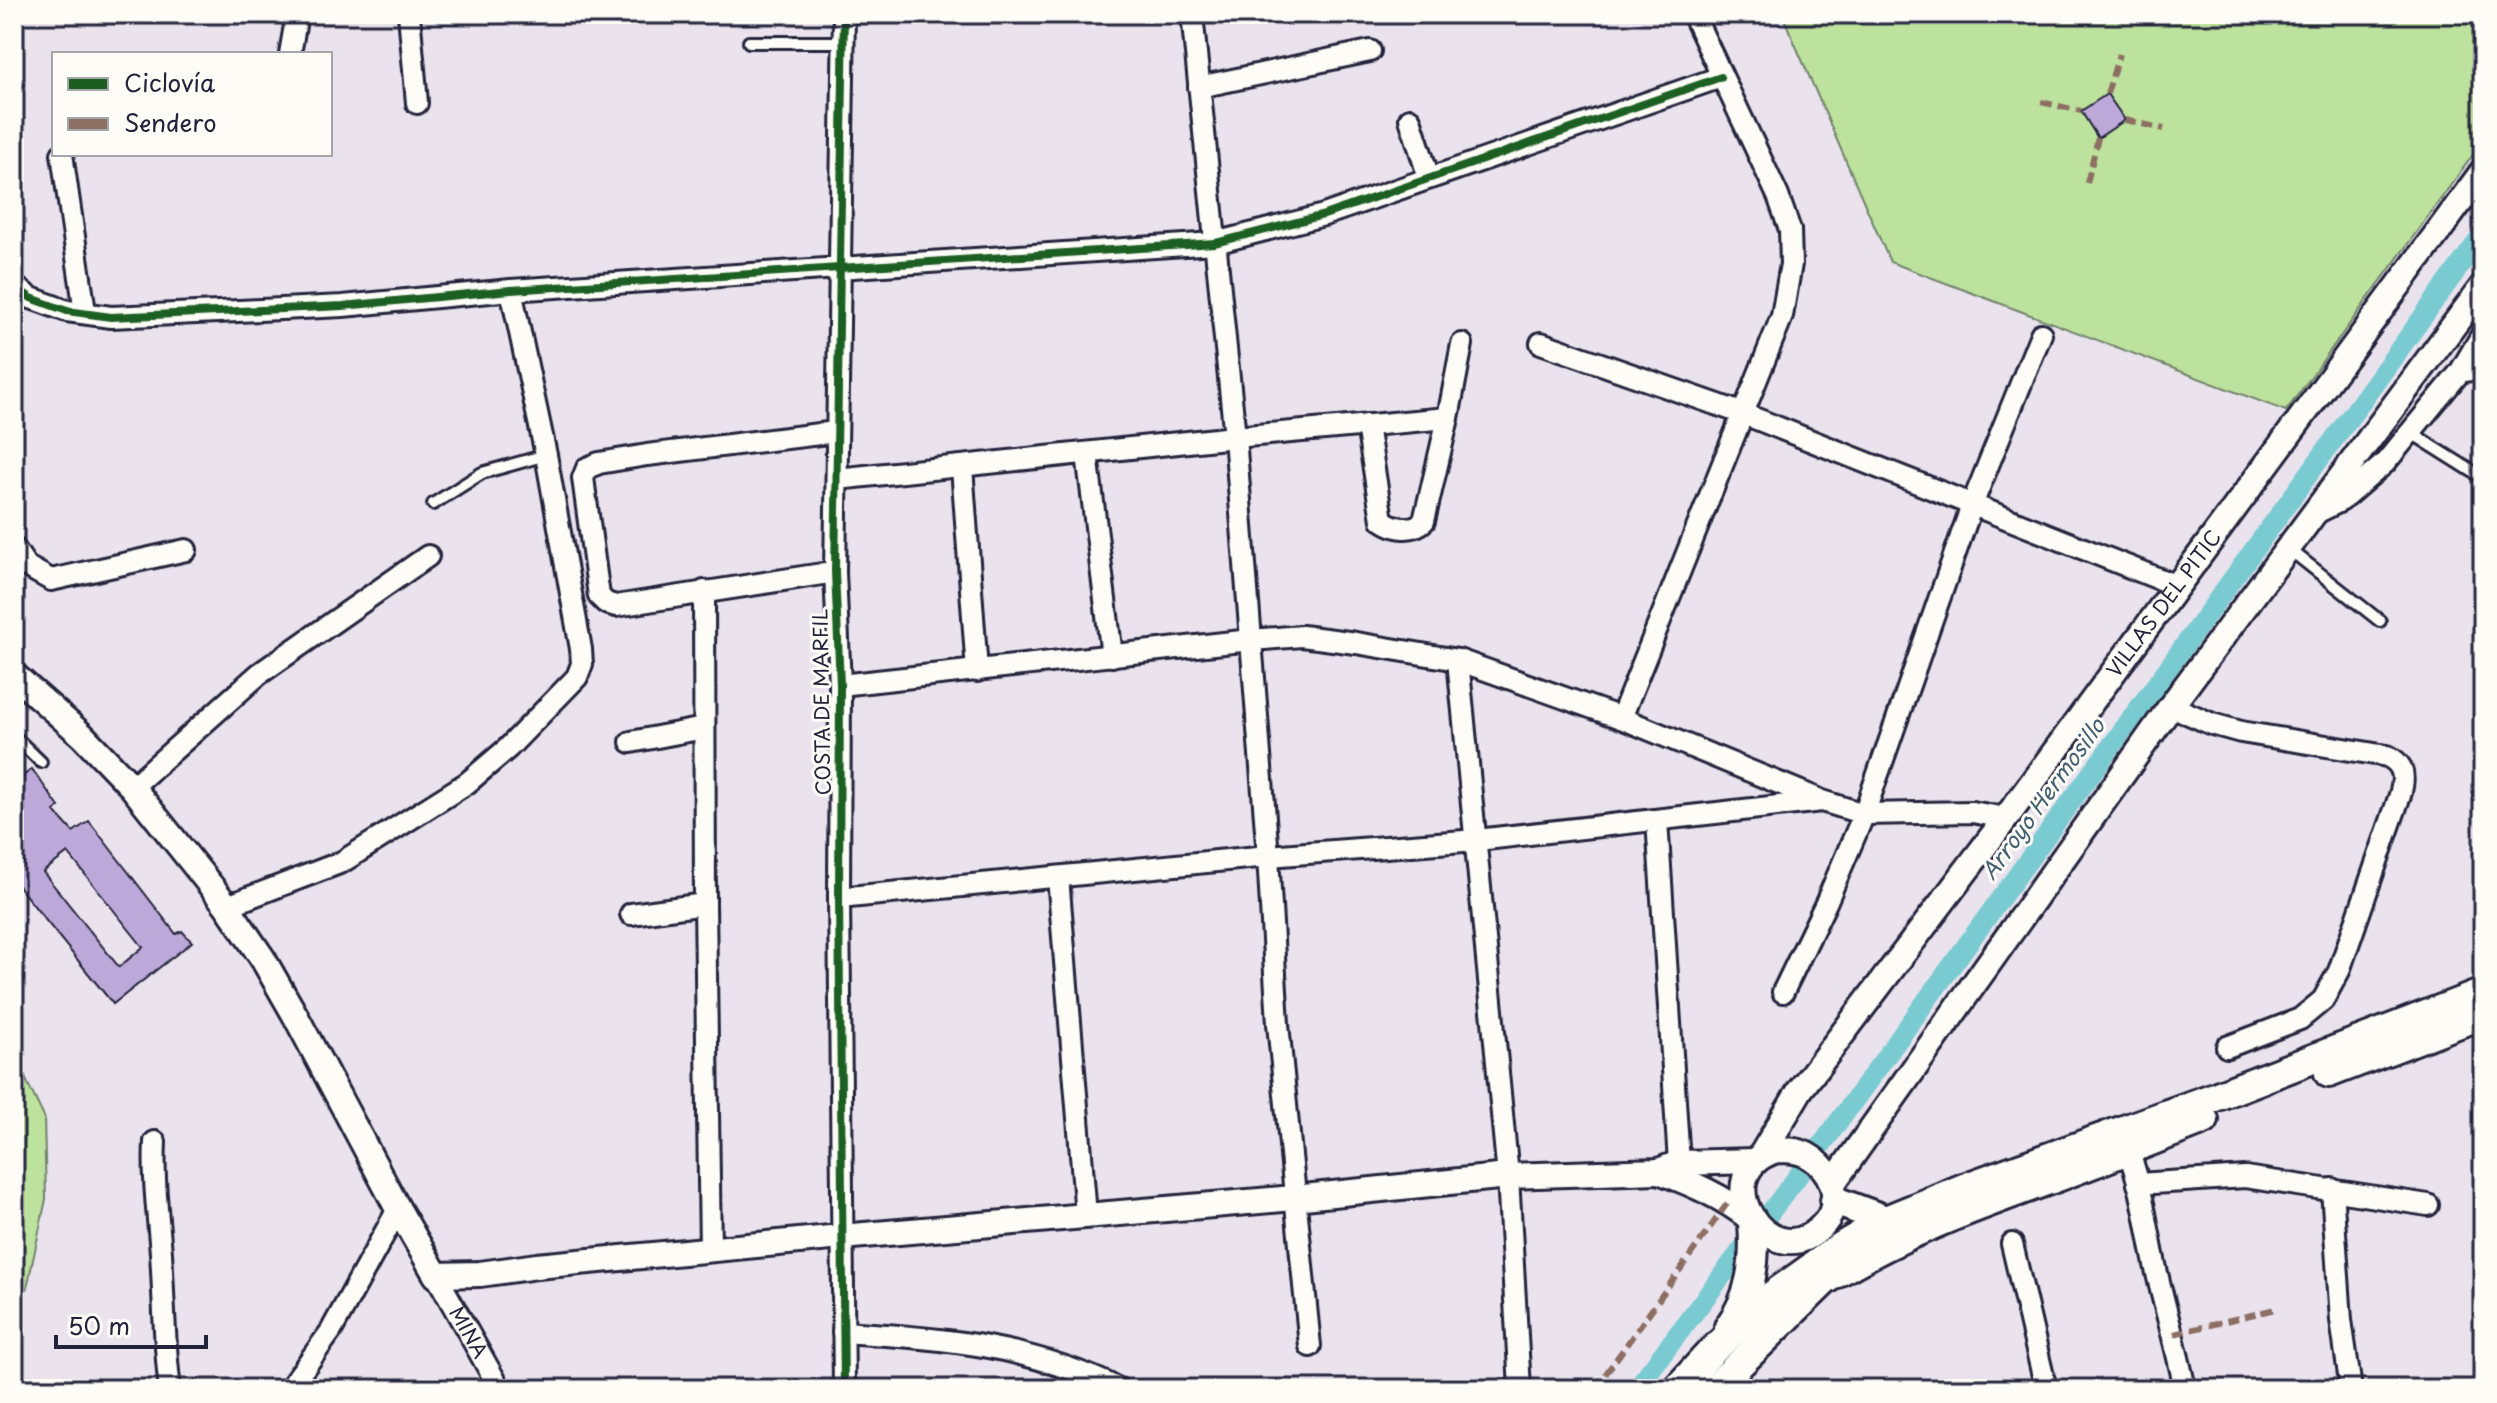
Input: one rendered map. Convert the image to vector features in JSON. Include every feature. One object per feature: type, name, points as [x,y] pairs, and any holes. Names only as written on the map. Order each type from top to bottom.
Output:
[{"type":"main road","points":[[1677,1389],[1712,1351],[1773,1295],[1829,1266],[1975,1207],[2212,1098],[2483,993]]},
{"type":"main road","points":[[1714,1389],[1829,1266],[1886,1220],[1964,1188],[2124,1140],[2483,1014]]},
{"type":"main road","points":[[1825,1184],[1886,1220]]},
{"type":"main road","points":[[1712,1351],[1740,1312],[1752,1277],[1759,1228]]},
{"type":"street","points":[[290,52],[297,14]]},
{"type":"street","points":[[409,14],[417,103]]},
{"type":"street","name":"COSTA DE MARFIL","points":[[844,14],[835,572],[840,685],[844,1389]]},
{"type":"street","points":[[1192,14],[1235,437],[1278,1024],[1310,1346]]},
{"type":"street","points":[[1621,718],[1782,316],[1791,264],[1790,230],[1778,196],[1693,14]]},
{"type":"street","points":[[1199,87],[1370,51]]},
{"type":"street","points":[[14,286],[31,298],[67,311],[111,317],[343,306],[511,290],[1215,243],[1324,215],[1721,77]]},
{"type":"street","points":[[1410,119],[1429,178]]},
{"type":"street","points":[[62,156],[85,312]]},
{"type":"street","name":"VILLAS DEL PITIC","points":[[1759,1158],[1800,1090],[2006,818],[2483,171]]},
{"type":"street","points":[[1759,1158],[1747,1174],[1743,1189],[1745,1205],[1759,1228],[1790,1240],[1818,1231],[1825,1184],[2171,706],[2483,286]]},
{"type":"street","points":[[227,906],[342,862],[454,792],[508,748],[577,677],[582,664],[581,649],[546,455],[511,290]]},
{"type":"street","points":[[2316,513],[2342,500],[2385,463],[2460,372],[2483,333]]},
{"type":"street","points":[[1783,992],[1864,814],[1972,505],[2041,334]]},
{"type":"street","points":[[1541,343],[1744,414],[2177,586]]},
{"type":"street","points":[[1367,425],[1382,520],[1389,525],[1410,529],[1424,521],[1462,344]]},
{"type":"street","points":[[2460,372],[2483,368]]},
{"type":"street","points":[[837,479],[1448,418]]},
{"type":"street","points":[[835,572],[616,606],[606,603],[599,596],[583,478],[587,468],[599,463],[836,432]]},
{"type":"street","points":[[1087,454],[1112,656]]},
{"type":"street","points":[[962,467],[977,671]]},
{"type":"street","points":[[14,548],[26,566],[51,580],[186,550]]},
{"type":"street","points":[[132,787],[259,674],[428,556]]},
{"type":"street","points":[[704,591],[710,1250]]},
{"type":"street","points":[[840,685],[1302,636],[1458,660],[1621,718],[1822,801],[1864,814],[1972,812],[2006,818]]},
{"type":"street","points":[[1458,660],[1508,1176],[1520,1389]]},
{"type":"street","points":[[14,675],[83,736],[132,787],[227,906],[263,959],[295,1015],[436,1275],[480,1274],[841,1237],[1294,1198],[1508,1176],[1669,1167],[1759,1158],[1777,1150],[1791,1150],[1825,1184],[1836,1228],[1829,1266],[1759,1228],[1729,1201],[1669,1167]]},
{"type":"street","points":[[2171,706],[2212,724],[2241,732],[2387,756],[2395,759],[2404,774],[2404,783],[2339,971],[2323,1000],[2300,1019],[2227,1047]]},
{"type":"street","points":[[631,742],[704,728]]},
{"type":"street","points":[[839,898],[1268,856],[1477,840],[1822,801]]},
{"type":"street","points":[[1657,820],[1669,1167]]},
{"type":"street","points":[[1058,877],[1086,1215]]},
{"type":"street","points":[[631,914],[705,904]]},
{"type":"street","points":[[2124,1140],[2138,1184],[2185,1389]]},
{"type":"street","points":[[155,1142],[154,1171],[170,1389]]},
{"type":"street","points":[[2138,1184],[2245,1177],[2428,1205]]},
{"type":"street","points":[[2332,1189],[2341,1320],[2351,1389]]},
{"type":"street","points":[[289,1389],[331,1331],[398,1209]]},
{"type":"street","points":[[2012,1244],[2046,1389]]},
{"type":"street","name":"MINA","points":[[436,1275],[500,1389]]},
{"type":"street","points":[[843,1332],[929,1337],[979,1344],[1078,1370],[1119,1389]]},
{"type":"lane","points":[[749,42],[843,42]]},
{"type":"lane","points":[[2410,432],[2483,478]]},
{"type":"lane","points":[[433,504],[482,473],[546,455]]},
{"type":"lane","points":[[2289,549],[2380,621]]},
{"type":"lane","points":[[14,736],[41,762]]},
{"type":"green space","points":[[1782,14],[2483,14],[2483,141],[2286,411],[1890,262]]},
{"type":"green space","points":[[14,1055],[44,1117],[46,1199],[27,1288],[14,1317]]},
{"type":"building","points":[[2107,94],[2125,120],[2098,138],[2081,111]]},
{"type":"building","points":[[32,769],[59,807],[54,811],[73,832],[89,821],[176,934],[182,931],[192,942],[113,1004],[14,881],[14,783]],"holes":[[[68,853],[143,947],[119,967],[43,872]]]},
{"type":"waterway","name":"Arroyo Hermosillo","points":[[1636,1389],[1826,1139],[2483,234]]},
{"type":"marked path","points":[[2107,94],[2119,54]]},
{"type":"marked path","points":[[2041,102],[2081,111]]},
{"type":"marked path","points":[[2125,120],[2164,129]]},
{"type":"marked path","points":[[2087,183],[2098,138]]},
{"type":"marked path","points":[[1595,1389],[1729,1201]]},
{"type":"marked path","points":[[2174,1334],[2275,1309]]},
{"type":"cycle path","points":[[844,14],[835,572],[840,685],[844,1389]]},
{"type":"cycle path","points":[[14,286],[31,298],[67,311],[111,317],[343,306],[511,290],[1215,243],[1324,215],[1721,77]]}]
